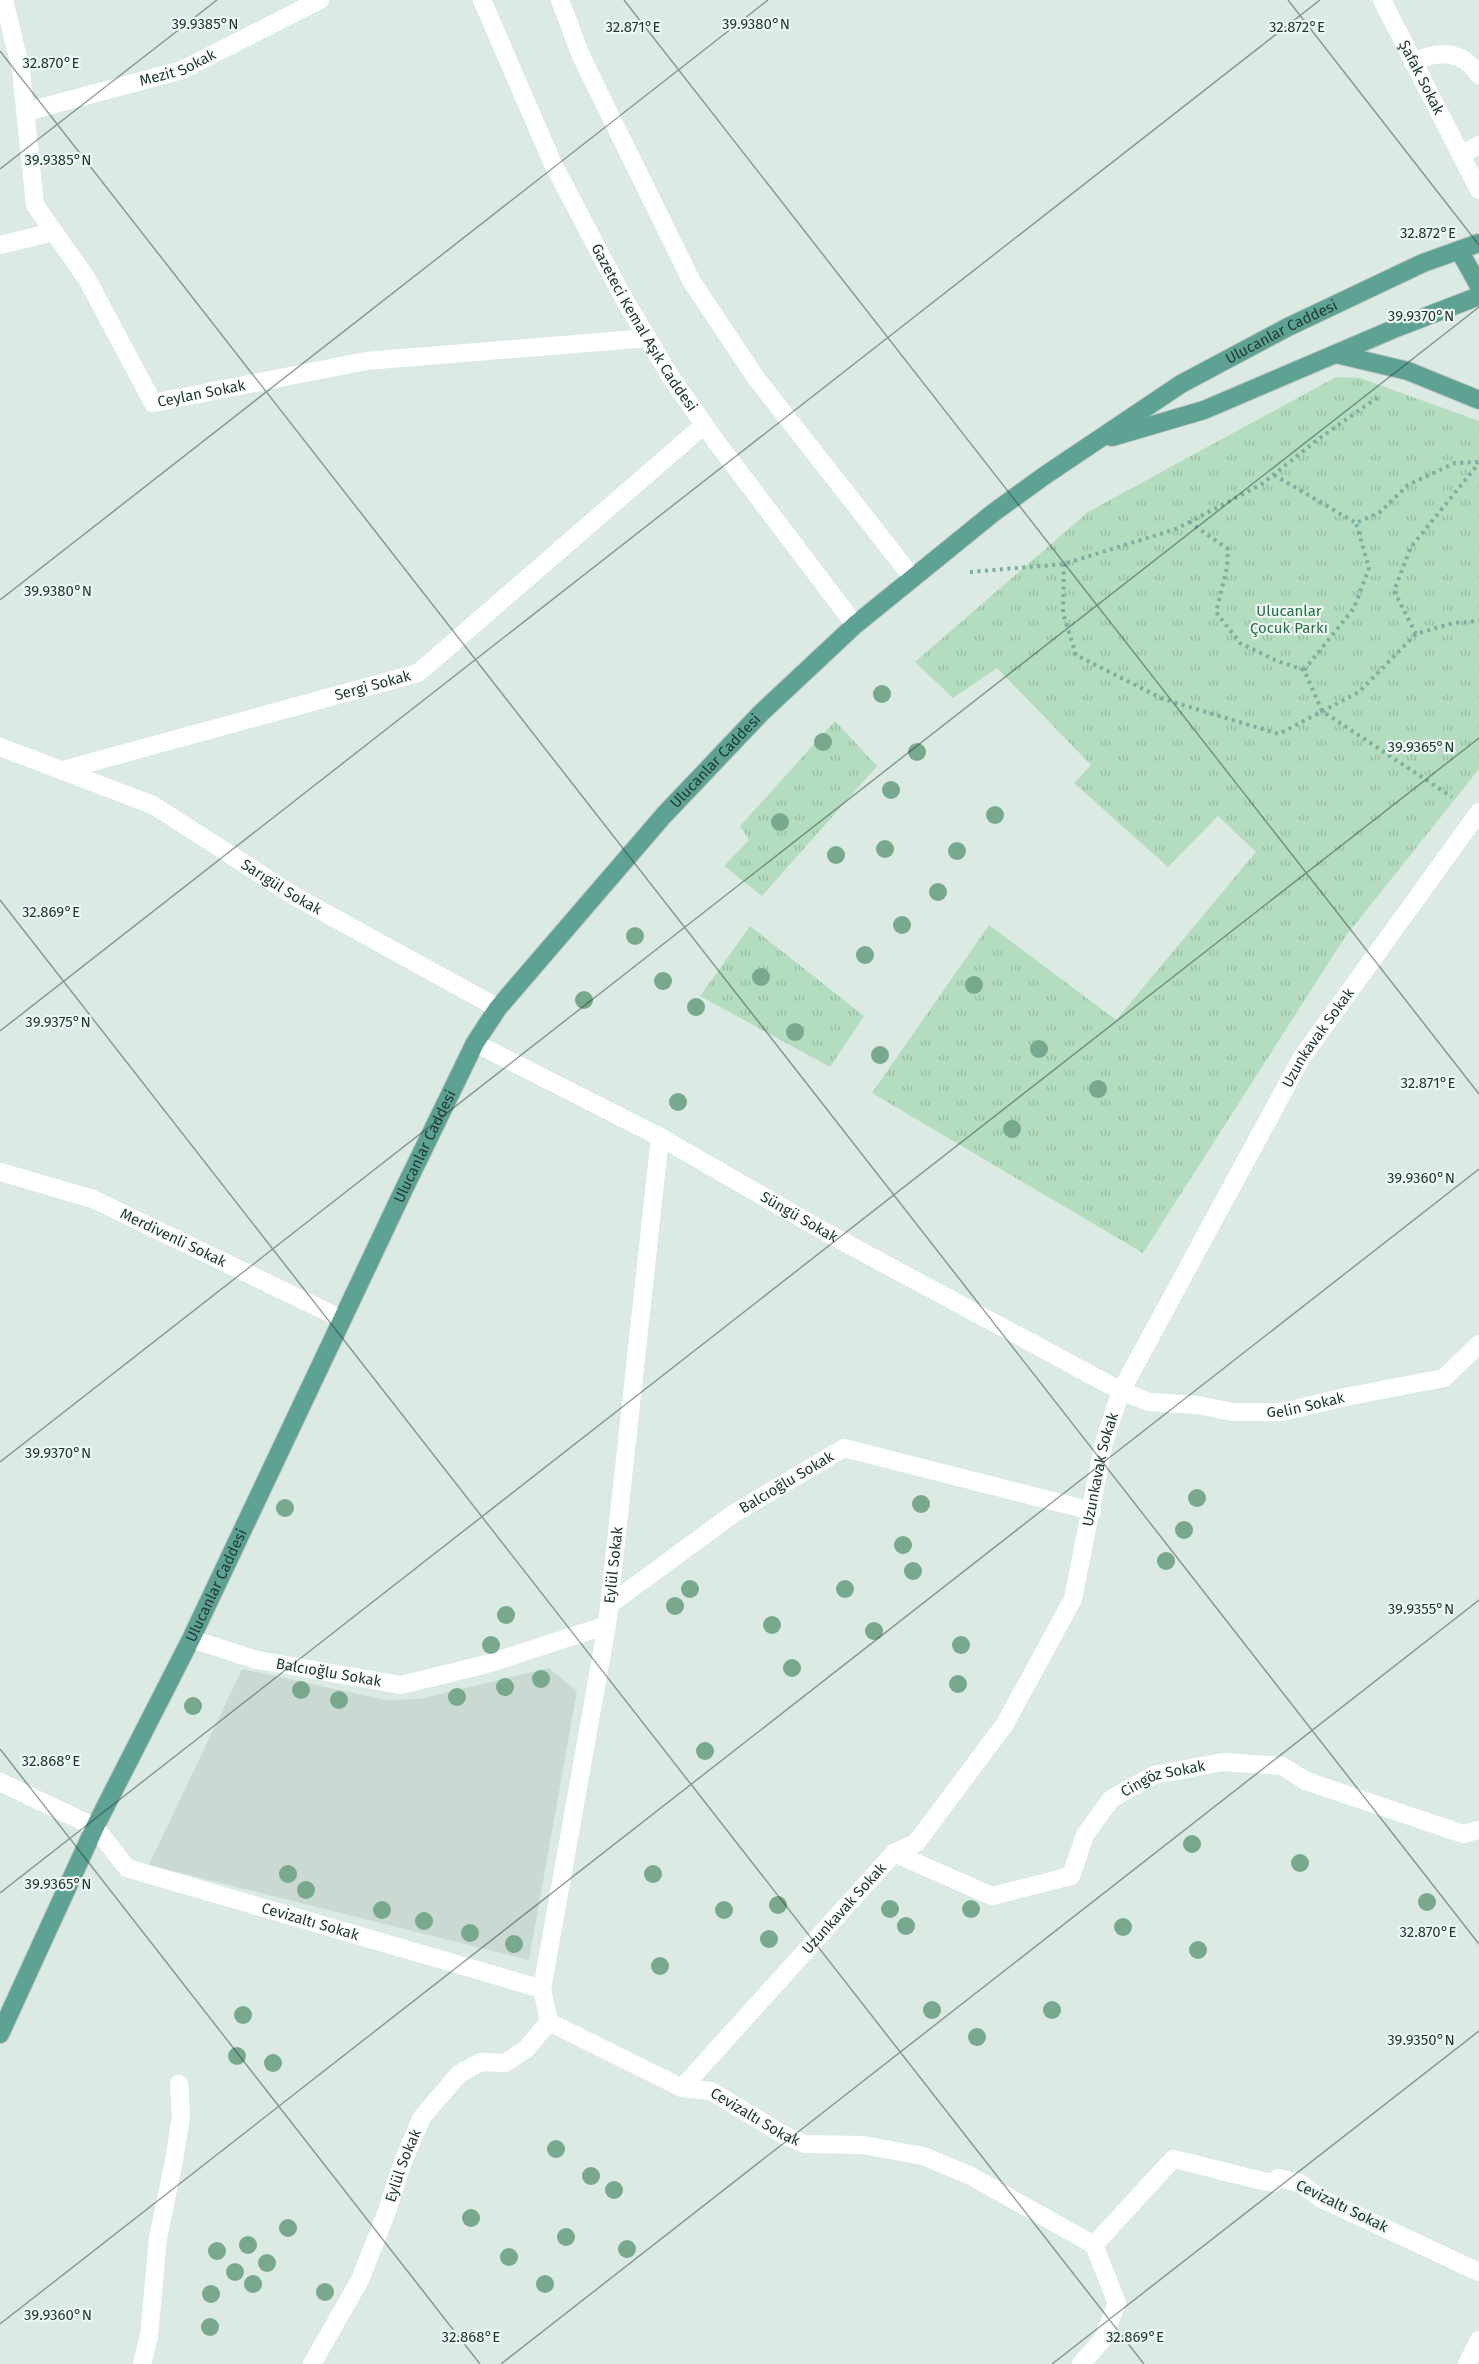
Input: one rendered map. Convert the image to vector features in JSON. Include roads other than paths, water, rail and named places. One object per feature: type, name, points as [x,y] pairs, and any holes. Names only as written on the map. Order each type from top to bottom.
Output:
[{"type":"main road","name":"Ulucanlar Caddesi","points":[[0,2034],[95,1827],[191,1639],[475,1043],[498,1008],[664,815],[761,713],[855,625],[912,577],[1002,507],[1181,384],[1288,327],[1423,263],[1479,243]]},
{"type":"main road","points":[[1459,250],[1479,286]]},
{"type":"main road","name":"Ulucanlar Caddesi","points":[[1096,442],[1204,410],[1479,296]]},
{"type":"main road","points":[[1336,354],[1408,371],[1479,400]]},
{"type":"street","name":"Ceylan Sokak","points":[[4,0],[21,70],[35,205],[87,279],[153,403],[366,361],[648,338]]},
{"type":"street","name":"Mezit Sokak","points":[[25,112],[182,70],[320,0]]},
{"type":"street","name":"Gazeteci Kemal Aşık Caddesi","points":[[482,0],[553,164],[624,299],[672,379],[704,425],[855,625]]},
{"type":"street","points":[[560,0],[581,56],[692,282],[756,378],[912,577]]},
{"type":"street","name":"Şafak Sokak","points":[[1382,0],[1479,190]]},
{"type":"street","points":[[1413,62],[1429,55],[1444,54],[1465,59],[1479,75]]},
{"type":"street","points":[[1461,155],[1479,145]]},
{"type":"street","points":[[0,245],[54,231]]},
{"type":"street","name":"Sergi Sokak","points":[[63,770],[418,673],[704,425]]},
{"type":"street","points":[[0,747],[63,770]]},
{"type":"street","name":"Sarıgül Sokak","points":[[63,770],[153,805],[296,897],[498,1008]]},
{"type":"street","name":"Uzunkavak Sokak","points":[[682,2088],[894,1853],[916,1843],[1005,1724],[1073,1599],[1104,1442],[1121,1391],[1302,1057],[1478,813]]},
{"type":"street","name":"Süngü Sokak","points":[[475,1043],[660,1137],[827,1233],[1121,1391]]},
{"type":"street","name":"Eylül Sokak","points":[[542,1989],[607,1625],[660,1137]]},
{"type":"street","name":"Merdivenli Sokak","points":[[0,1172],[93,1198],[342,1319]]},
{"type":"street","name":"Gelin Sokak","points":[[1121,1391],[1149,1402],[1198,1405],[1233,1412],[1282,1413],[1344,1397],[1444,1378],[1479,1344]]},
{"type":"street","name":"Balcıoğlu Sokak","points":[[609,1605],[733,1514],[843,1448],[1092,1511]]},
{"type":"street","name":"Balcıoğlu Sokak","points":[[191,1639],[257,1660],[401,1685],[487,1664],[607,1625]]},
{"type":"street","name":"Cingöz Sokak","points":[[894,1853],[992,1896],[1071,1876],[1085,1835],[1111,1799],[1154,1775],[1223,1762],[1282,1766],[1306,1782],[1463,1834],[1479,1830]]},
{"type":"street","points":[[0,1782],[95,1827]]},
{"type":"street","name":"Cevizaltı Sokak","points":[[95,1827],[127,1868],[542,1989]]},
{"type":"street","points":[[542,1989],[549,2022]]},
{"type":"street","name":"Eylül Sokak","points":[[312,2364],[360,2280],[387,2211],[402,2164],[422,2117],[459,2074],[481,2062],[505,2062],[526,2049],[549,2022]]},
{"type":"street","name":"Cevizaltı Sokak","points":[[549,2022],[682,2088],[711,2091],[784,2135],[805,2144],[863,2145],[923,2156],[971,2176],[1094,2246],[1173,2159],[1251,2179],[1274,2183],[1278,2178],[1300,2183],[1320,2198],[1479,2272]]},
{"type":"street","points":[[142,2364],[149,2336],[158,2238],[181,2116],[179,2084]]},
{"type":"street","points":[[1081,2364],[1103,2339],[1117,2303],[1094,2246]]},
{"type":"street","points":[[1467,2364],[1479,2340]]},
{"type":"park label","name":"Ulucanlar Çocuk Parkı","points":[[1289,620]]}]
